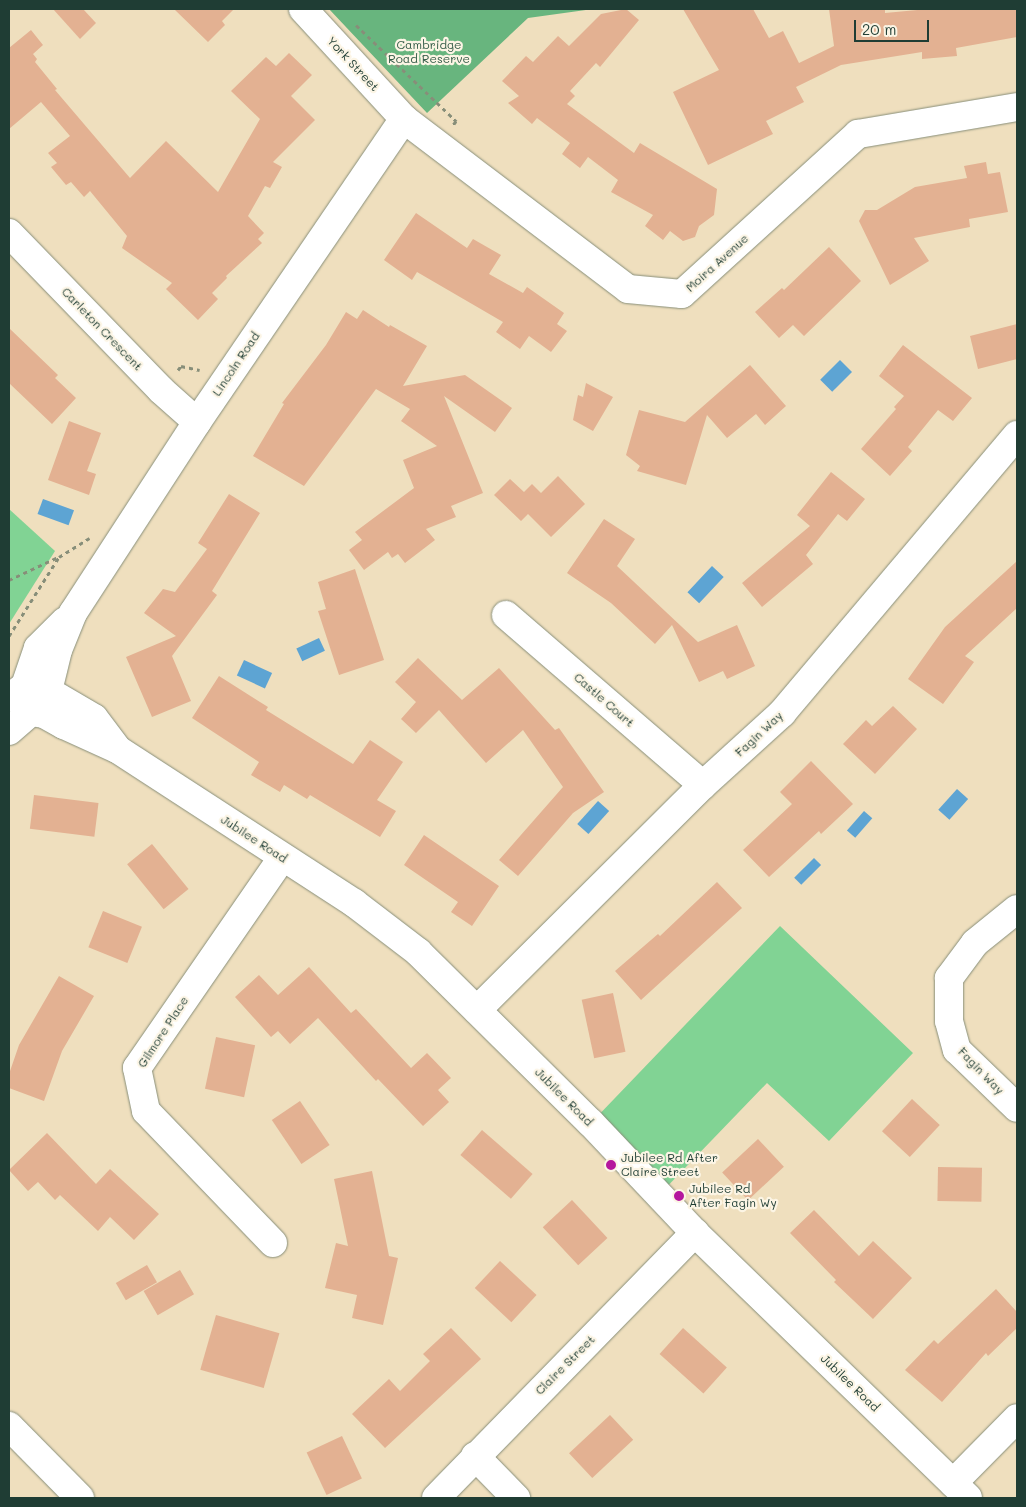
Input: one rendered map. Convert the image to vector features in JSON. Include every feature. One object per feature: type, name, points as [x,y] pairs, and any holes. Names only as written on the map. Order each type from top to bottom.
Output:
[{"type":"street","name":"York Street","points":[[303,9],[404,119]]},
{"type":"street","name":"Moira Avenue","points":[[404,119],[628,289],[682,294],[858,134],[1017,107]]},
{"type":"street","name":"Lincoln Road","points":[[27,692],[38,648],[73,613],[197,422],[404,119]]},
{"type":"street","name":"Carleton Crescent","points":[[9,234],[161,390],[197,422]]},
{"type":"street","name":"Fagin Way","points":[[477,1010],[703,785],[782,713],[1017,435]]},
{"type":"street","name":"Castle Court","points":[[506,615],[703,785]]},
{"type":"street","points":[[9,731],[31,712],[27,692]]},
{"type":"street","name":"Jubilee Road","points":[[27,692],[94,718],[117,749]]},
{"type":"street","name":"Jubilee Road","points":[[31,712],[44,714],[117,749],[354,903],[418,952],[591,1123],[696,1233],[960,1490]]},
{"type":"street","name":"Gilmore Place","points":[[273,1243],[146,1110],[138,1068],[282,858]]},
{"type":"street","name":"Fagin Way","points":[[1017,909],[975,943],[949,978],[949,1021],[958,1050],[1017,1108]]},
{"type":"street","name":"Claire Street","points":[[436,1498],[475,1456],[696,1233]]},
{"type":"street","points":[[960,1490],[1017,1418]]},
{"type":"street","points":[[9,1426],[80,1498]]},
{"type":"street","points":[[475,1456],[516,1498]]},
{"type":"path","points":[[9,580],[59,557],[94,536]]},
{"type":"path","points":[[9,636],[59,557]]},
{"type":"green space","name":"Cambridge Road Reserve","points":[[329,9],[593,9],[528,18],[427,113]]},
{"type":"green space","points":[[9,509],[55,551],[9,624]]},
{"type":"green space","points":[[780,926],[913,1053],[829,1141],[767,1083],[659,1195],[591,1123]]},
{"type":"water","points":[[840,360],[852,372],[832,392],[820,380]]},
{"type":"water","points":[[43,499],[74,510],[69,525],[38,514]]},
{"type":"water","points":[[712,566],[724,577],[699,603],[687,592]]},
{"type":"water","points":[[319,638],[325,651],[302,661],[296,649]]},
{"type":"water","points":[[244,660],[272,673],[265,689],[237,675]]},
{"type":"water","points":[[957,789],[968,799],[949,820],[938,810]]},
{"type":"water","points":[[598,801],[609,811],[588,834],[577,824]]},
{"type":"water","points":[[864,811],[872,818],[855,838],[847,831]]},
{"type":"water","points":[[814,858],[821,865],[801,885],[794,878]]},
{"type":"building","points":[[53,9],[83,9],[96,23],[80,39]]},
{"type":"building","points":[[174,9],[234,9],[222,21],[225,25],[208,42]]},
{"type":"building","points":[[626,9],[639,20],[600,67],[596,63],[570,91],[575,96],[567,104],[634,153],[640,143],[717,189],[714,215],[699,226],[695,237],[683,241],[670,231],[663,240],[645,226],[653,215],[611,192],[618,180],[588,157],[580,168],[562,154],[570,143],[537,118],[532,124],[508,103],[519,96],[502,81],[526,56],[533,62],[558,36],[569,46],[601,14]]},
{"type":"building","points":[[683,9],[753,9],[769,38],[783,31],[799,63],[834,46],[829,9],[885,9],[885,13],[928,9],[1017,9],[1017,37],[956,48],[957,56],[922,59],[922,52],[841,65],[796,87],[804,102],[766,121],[773,134],[708,165],[673,92],[719,70]]},
{"type":"building","points":[[31,30],[43,45],[33,54],[37,59],[35,62],[57,89],[55,90],[130,178],[166,141],[218,192],[260,119],[231,91],[266,57],[276,66],[289,53],[312,75],[291,96],[315,120],[273,162],[282,167],[270,188],[265,186],[248,216],[264,233],[258,239],[262,243],[226,276],[227,278],[212,293],[218,299],[198,320],[166,289],[172,283],[122,248],[127,236],[90,191],[84,197],[71,182],[66,185],[51,167],[57,163],[48,153],[70,136],[41,102],[9,129],[9,48]]},
{"type":"building","points":[[986,162],[988,174],[1000,172],[1008,212],[969,219],[970,227],[914,238],[929,261],[890,285],[859,221],[865,210],[877,210],[915,187],[967,178],[964,166]]},
{"type":"building","points":[[416,213],[467,248],[473,239],[501,255],[489,274],[523,293],[527,287],[564,313],[557,324],[567,331],[551,352],[529,336],[520,349],[496,332],[503,322],[417,272],[412,280],[384,260]]},
{"type":"building","points":[[829,247],[861,281],[804,336],[793,325],[779,338],[755,312],[782,288],[784,290]]},
{"type":"building","points":[[363,310],[389,327],[390,325],[427,346],[403,386],[465,375],[512,408],[495,432],[444,396],[483,493],[451,506],[456,517],[426,529],[435,540],[405,563],[398,554],[392,558],[388,552],[364,570],[349,550],[362,540],[355,532],[414,488],[403,460],[437,446],[401,421],[410,409],[376,389],[304,486],[253,456],[284,404],[282,403],[326,345],[346,312],[357,319]]},
{"type":"building","points":[[1017,324],[1017,359],[978,369],[970,336]]},
{"type":"building","points":[[9,328],[58,375],[55,378],[76,398],[52,424],[9,383]]},
{"type":"building","points":[[903,345],[972,398],[953,421],[938,410],[908,447],[912,451],[890,476],[861,449],[896,409],[894,407],[904,396],[879,376]]},
{"type":"building","points":[[750,365],[786,406],[765,425],[756,414],[727,438],[707,415],[686,485],[637,471],[640,466],[626,455],[639,410],[685,422]]},
{"type":"building","points":[[586,383],[613,397],[593,431],[573,420],[578,395],[583,397]]},
{"type":"building","points":[[69,421],[101,433],[87,471],[96,474],[89,495],[48,480]]},
{"type":"building","points":[[831,472],[865,499],[847,521],[838,514],[806,555],[813,564],[762,607],[742,583],[810,526],[797,515]]},
{"type":"building","points":[[558,476],[585,504],[551,537],[528,514],[521,521],[494,495],[510,479],[524,492],[532,484],[541,493]]},
{"type":"building","points":[[229,494],[260,513],[212,591],[217,595],[172,656],[191,701],[152,717],[126,657],[176,636],[144,613],[163,589],[175,592],[207,549],[198,543]]},
{"type":"building","points":[[604,519],[635,539],[617,566],[698,642],[737,625],[755,666],[727,679],[723,671],[699,682],[672,625],[655,644],[611,603],[567,573]]},
{"type":"building","points":[[1017,561],[1017,608],[965,656],[974,662],[943,704],[908,679],[945,627]]},
{"type":"building","points":[[355,569],[384,660],[339,675],[318,611],[326,609],[318,582]]},
{"type":"building","points":[[418,658],[462,700],[499,668],[555,730],[559,728],[604,792],[573,813],[518,876],[499,860],[563,787],[523,730],[486,763],[439,710],[416,733],[401,719],[416,702],[395,682]]},
{"type":"building","points":[[219,676],[268,707],[266,710],[353,764],[370,740],[403,762],[377,800],[396,811],[380,837],[310,795],[307,799],[284,785],[280,792],[251,775],[259,762],[192,718]]},
{"type":"building","points":[[893,706],[917,729],[875,774],[843,744],[866,720],[872,726]]},
{"type":"building","points":[[811,761],[853,804],[821,834],[819,831],[769,877],[743,850],[792,804],[780,792]]},
{"type":"building","points":[[34,795],[99,803],[94,837],[30,829]]},
{"type":"building","points":[[424,835],[499,886],[472,926],[451,912],[458,902],[404,865]]},
{"type":"building","points":[[152,844],[189,889],[164,909],[127,864]]},
{"type":"building","points":[[717,882],[742,908],[641,1000],[615,971],[658,934],[660,936]]},
{"type":"building","points":[[103,911],[142,927],[127,963],[88,947]]},
{"type":"building","points":[[309,967],[351,1013],[356,1009],[411,1068],[427,1053],[451,1078],[438,1090],[449,1102],[423,1126],[378,1079],[376,1081],[318,1018],[290,1044],[278,1031],[271,1037],[235,997],[259,975],[278,995]]},
{"type":"building","points":[[59,976],[94,996],[62,1051],[44,1101],[9,1088],[9,1074],[19,1045]]},
{"type":"building","points":[[613,993],[625,1052],[594,1058],[582,1000]]},
{"type":"building","points":[[216,1037],[255,1045],[244,1097],[205,1089]]},
{"type":"building","points":[[912,1099],[940,1125],[910,1157],[882,1131]]},
{"type":"building","points":[[300,1101],[330,1145],[301,1164],[272,1120]]},
{"type":"building","points":[[482,1130],[533,1174],[511,1199],[460,1155]]},
{"type":"building","points":[[47,1133],[96,1184],[110,1169],[159,1214],[134,1240],[110,1217],[98,1231],[60,1195],[55,1200],[38,1182],[28,1191],[9,1170]]},
{"type":"building","points":[[758,1139],[784,1167],[748,1200],[722,1172]]},
{"type":"building","points":[[938,1167],[982,1168],[981,1202],[937,1201]]},
{"type":"building","points":[[372,1171],[389,1256],[398,1258],[383,1325],[352,1318],[357,1295],[325,1288],[336,1243],[348,1246],[334,1179]]},
{"type":"building","points":[[572,1200],[607,1238],[578,1265],[543,1227]]},
{"type":"building","points":[[814,1210],[859,1256],[873,1241],[912,1278],[873,1319],[834,1282],[836,1280],[790,1233]]},
{"type":"building","points":[[500,1261],[537,1295],[511,1322],[475,1288]]},
{"type":"building","points":[[147,1265],[157,1282],[126,1300],[116,1283]]},
{"type":"building","points":[[180,1270],[194,1294],[158,1315],[144,1291]]},
{"type":"building","points":[[996,1289],[1017,1312],[1017,1328],[988,1356],[986,1353],[942,1402],[905,1370],[934,1340],[938,1344]]},
{"type":"building","points":[[216,1315],[279,1333],[264,1388],[200,1370]]},
{"type":"building","points":[[451,1328],[481,1359],[385,1448],[352,1414],[389,1379],[400,1391],[430,1361],[423,1354]]},
{"type":"building","points":[[683,1328],[727,1367],[703,1393],[660,1354]]},
{"type":"building","points":[[610,1415],[633,1440],[592,1478],[569,1453]]},
{"type":"building","points":[[342,1436],[362,1479],[327,1495],[307,1452]]},
{"type":"place","name":"Jubilee Rd After Claire Street","points":[[611,1165]]},
{"type":"place","name":"Jubilee Rd After Fagin Wy","points":[[679,1196]]}]
